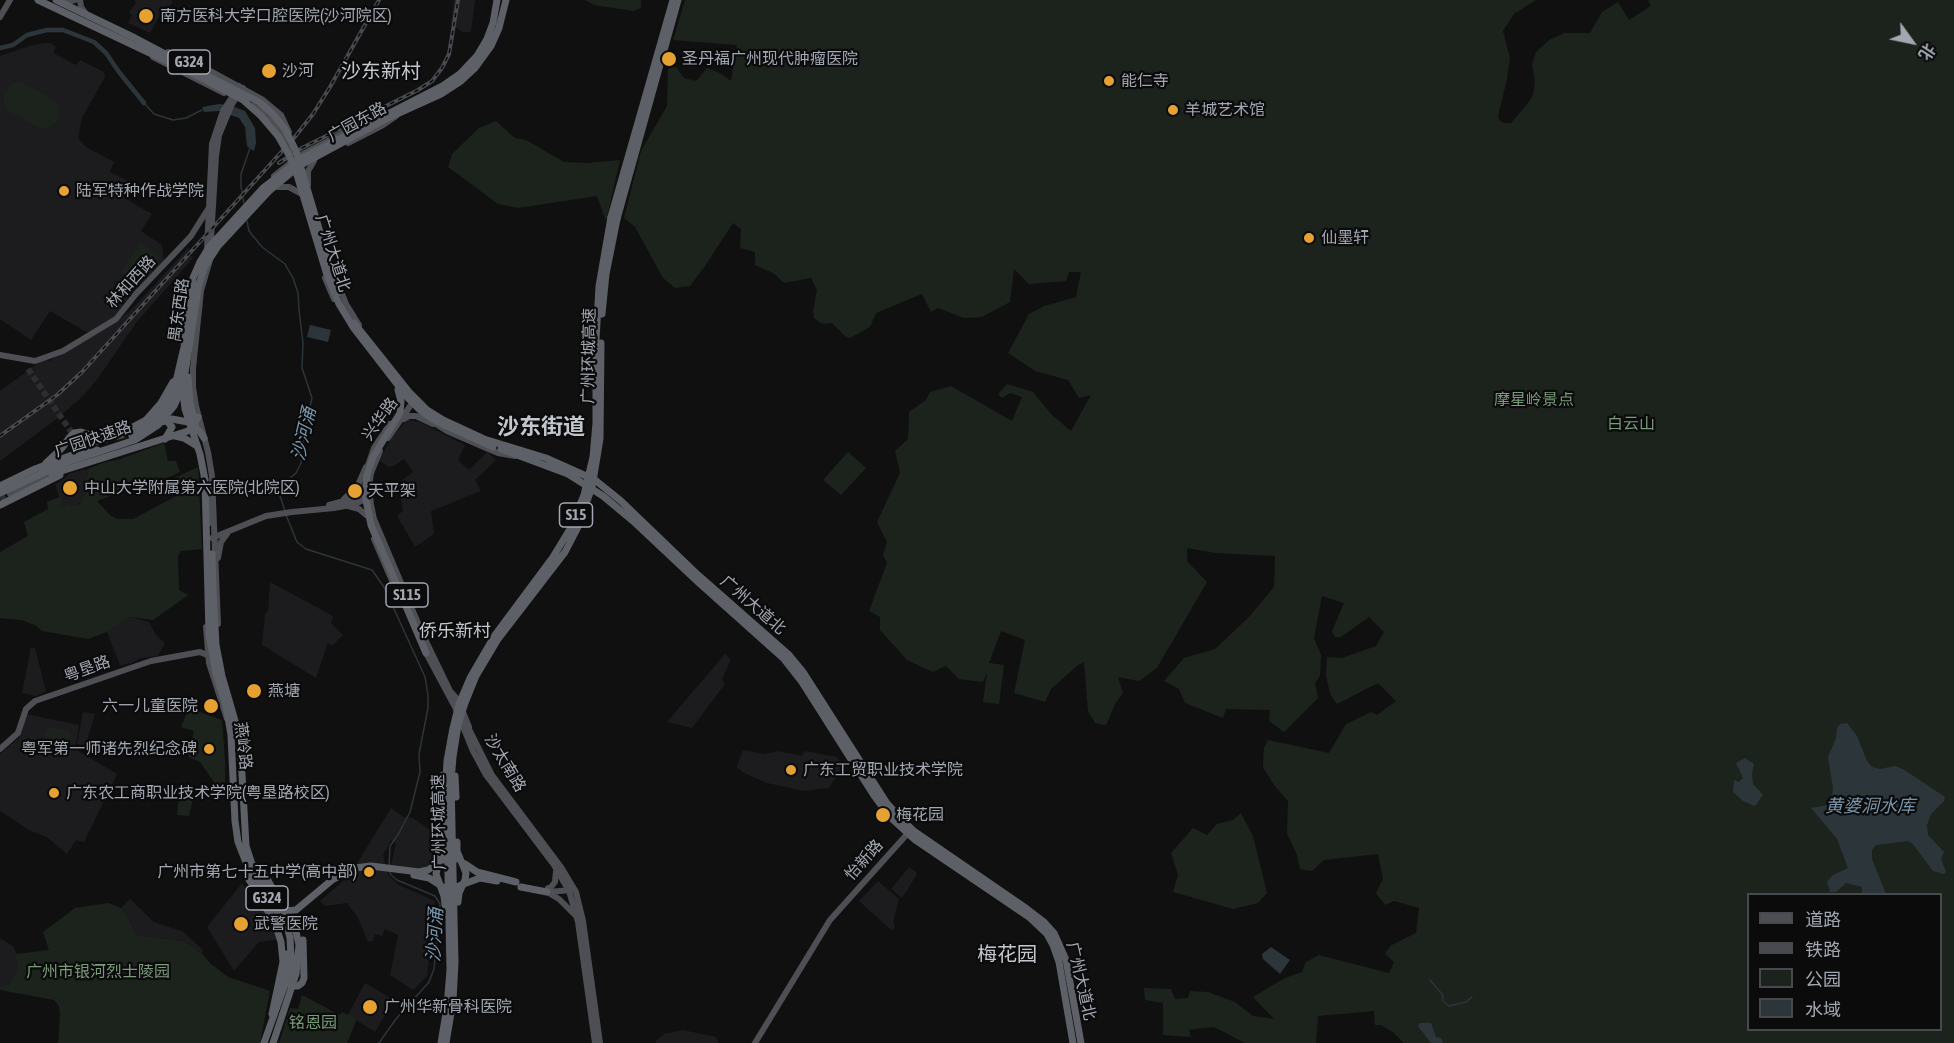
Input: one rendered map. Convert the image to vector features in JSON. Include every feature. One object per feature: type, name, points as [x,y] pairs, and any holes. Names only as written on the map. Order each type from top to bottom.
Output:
[{"type":"highway","name":"G324","points":[[38,0],[133,41]]},
{"type":"highway","points":[[123,435],[146,420],[164,399],[173,381],[197,268],[209,247],[253,198],[279,174],[318,148],[444,85],[460,74],[476,60],[490,39],[497,23],[502,0]]},
{"type":"highway","points":[[153,425],[176,396],[186,360],[200,278],[208,260],[218,246],[264,196],[293,171],[315,156],[391,118],[451,84],[468,70],[481,56],[490,41],[498,21],[502,0]]},
{"type":"highway","name":"广州环城高速","points":[[441,1043],[446,1037],[454,994],[448,755],[454,721],[466,686],[482,656],[495,635],[554,557],[570,529],[584,495],[593,457],[596,423],[596,340],[599,286],[614,218],[660,57],[673,0]]},
{"type":"highway","name":"广州环城高速","points":[[666,33],[678,0]]},
{"type":"highway","name":"G324","points":[[59,1],[133,41]]},
{"type":"highway","points":[[133,41],[191,70]]},
{"type":"highway","name":"广州大道北","points":[[191,70],[263,105],[275,115],[287,132],[297,155],[340,298],[353,322],[412,402],[443,420],[487,440],[546,458],[595,480],[616,496],[698,575],[792,658],[888,805],[910,833],[1022,905],[1052,931],[1066,960],[1081,1043]]},
{"type":"highway","name":"广州大道北","points":[[191,70],[243,100],[278,136],[297,175],[327,275],[339,304],[353,327],[411,401],[439,424],[572,476],[610,501],[781,656],[799,677],[882,807],[910,833],[1029,917],[1045,931],[1059,962],[1073,1043]]},
{"type":"highway","name":"广州环城高速","points":[[449,781],[461,714],[474,682],[493,646],[565,552],[577,529],[592,487],[600,439],[602,308],[614,218]]},
{"type":"highway","points":[[192,288],[183,397],[200,454],[206,487],[209,634],[228,722]]},
{"type":"highway","points":[[131,439],[165,405],[175,384],[178,371],[186,360],[186,347]]},
{"type":"highway","name":"广园快速路","points":[[0,497],[61,460],[134,436],[145,429],[167,405],[178,380],[186,347]]},
{"type":"highway","name":"广园快速路","points":[[0,497],[62,464],[129,442],[158,425],[169,413],[180,394],[185,378],[186,360]]},
{"type":"highway","name":"燕岭路","points":[[186,360],[192,412],[209,481],[216,645],[222,676],[240,738],[246,846],[258,876],[303,938]]},
{"type":"highway","points":[[392,377],[400,395],[400,410],[371,460],[366,479],[365,498],[372,528],[426,653]]},
{"type":"highway","points":[[52,474],[130,446],[154,432],[169,418],[177,406],[185,378]]},
{"type":"highway","points":[[98,437],[138,423],[152,411],[175,384]]},
{"type":"highway","points":[[123,435],[136,430],[157,415]]},
{"type":"highway","points":[[0,497],[54,470],[169,438],[194,426],[198,417]]},
{"type":"highway","points":[[41,467],[80,452],[93,451],[131,439],[153,425],[166,420],[180,419],[194,426],[204,438]]},
{"type":"highway","points":[[0,497],[41,467],[62,448],[74,433],[98,437],[128,430],[146,420]]},
{"type":"highway","points":[[166,420],[172,427],[169,438]]},
{"type":"highway","points":[[169,438],[188,439],[201,452]]},
{"type":"highway","points":[[206,569],[211,565],[216,567]]},
{"type":"highway","points":[[446,1037],[458,987],[458,899],[464,883],[464,863],[457,840],[455,769],[461,714]]},
{"type":"highway","points":[[446,1037],[445,900],[438,884],[442,784],[454,721]]},
{"type":"highway","name":"燕岭路","points":[[228,722],[232,750],[235,821],[240,850],[254,880],[287,926],[291,947],[289,973],[264,1043]]},
{"type":"highway","points":[[240,850],[247,880],[283,935],[286,954],[285,979],[291,986],[298,987],[304,978],[303,938]]},
{"type":"highway","points":[[295,925],[300,913],[322,891],[344,873],[363,866],[419,872],[428,870],[436,862],[450,858],[519,884]]},
{"type":"highway","points":[[291,947],[285,930],[249,880],[247,873],[255,866],[261,867],[284,911],[296,910],[343,876],[362,869],[375,868],[451,888],[480,878],[547,890]]},
{"type":"highway","points":[[264,1043],[283,962],[283,949],[275,923]]},
{"type":"highway","name":"G324","points":[[273,1043],[296,974],[299,958],[295,925]]},
{"type":"highway","points":[[290,990],[300,981],[306,969],[306,940],[303,938]]},
{"type":"main road","points":[[0,12],[9,0]]},
{"type":"main road","points":[[0,17],[9,0]]},
{"type":"main road","points":[[59,1],[75,0]]},
{"type":"main road","points":[[80,0],[86,15]]},
{"type":"main road","name":"广园东路","points":[[471,66],[493,10],[502,0]]},
{"type":"main road","name":"广园东路","points":[[211,249],[234,224],[247,201],[270,178],[296,166],[314,161],[450,88],[495,39],[500,25],[502,0]]},
{"type":"main road","name":"G324","points":[[133,41],[187,60],[241,87]]},
{"type":"main road","name":"G324","points":[[133,41],[168,66],[217,90],[223,96],[226,112]]},
{"type":"main road","points":[[296,166],[330,145],[441,91],[471,66]]},
{"type":"main road","name":"禺东西路","points":[[211,249],[215,133],[241,87]]},
{"type":"main road","name":"广州大道北","points":[[241,87],[269,104],[281,115],[287,127],[300,193],[322,271],[337,306],[356,336],[397,388],[437,426],[498,453],[530,459]]},
{"type":"main road","name":"广州大道北","points":[[217,90],[262,112],[276,124],[296,166],[324,257],[333,267],[344,300],[365,336]]},
{"type":"main road","points":[[216,117],[244,102]]},
{"type":"main road","points":[[248,212],[266,188],[305,160],[391,118]]},
{"type":"main road","points":[[310,210],[307,176],[314,161]]},
{"type":"main road","name":"广园东路","points":[[206,265],[211,249],[234,224],[278,187],[296,166]]},
{"type":"main road","name":"禺东西路","points":[[212,183],[216,196],[211,249],[203,281],[193,378],[198,417],[212,476],[213,537]]},
{"type":"main road","points":[[278,187],[289,187],[300,193]]},
{"type":"main road","points":[[214,214],[212,206],[216,196]]},
{"type":"main road","name":"林和西路","points":[[0,356],[32,362],[46,358],[63,351],[116,319],[136,294],[191,236],[212,206]]},
{"type":"main road","name":"禺东西路","points":[[205,544],[205,500],[201,452],[189,413],[186,390],[186,347],[190,325],[188,313],[192,306],[197,277],[206,265]]},
{"type":"main road","points":[[192,306],[200,308]]},
{"type":"main road","points":[[190,325],[198,325]]},
{"type":"main road","points":[[20,358],[28,369]]},
{"type":"main road","points":[[397,388],[400,400],[398,413]]},
{"type":"main road","name":"兴华路","points":[[365,498],[367,466],[374,448],[398,413],[412,402]]},
{"type":"main road","name":"兴华路","points":[[365,498],[374,463],[412,402]]},
{"type":"main road","points":[[399,423],[409,416],[416,416],[437,426]]},
{"type":"main road","points":[[75,437],[89,444],[123,435]]},
{"type":"main road","points":[[201,452],[208,487],[210,534],[213,537]]},
{"type":"main road","points":[[341,504],[355,490],[367,466]]},
{"type":"main road","points":[[10,494],[52,474]]},
{"type":"main road","points":[[205,544],[231,528],[281,512],[341,504],[365,498]]},
{"type":"main road","name":"S115","points":[[365,498],[366,515],[371,534],[389,576],[414,631],[450,695]]},
{"type":"main road","name":"S115","points":[[365,498],[450,695]]},
{"type":"main road","points":[[341,504],[358,509],[366,515]]},
{"type":"main road","points":[[214,524],[221,528],[231,528]]},
{"type":"main road","points":[[216,567],[221,542],[231,528]]},
{"type":"main road","name":"燕岭路","points":[[213,537],[218,635],[216,645]]},
{"type":"main road","name":"燕岭路","points":[[205,544],[207,655],[228,722]]},
{"type":"main road","name":"粤垦路","points":[[0,747],[15,732],[24,709],[33,699],[138,662],[200,649],[206,642]]},
{"type":"main road","name":"粤垦路","points":[[0,747],[18,733],[26,709],[35,701],[151,661],[200,652],[207,655]]},
{"type":"main road","points":[[450,695],[453,710],[468,733]]},
{"type":"main road","name":"沙太南路","points":[[468,733],[488,767],[564,876],[570,889],[583,921],[600,1043]]},
{"type":"main road","name":"沙太南路","points":[[468,733],[489,781],[564,876]]},
{"type":"main road","name":"怡新路","points":[[757,1043],[830,920],[910,833]]},
{"type":"main road","points":[[547,890],[554,885],[556,879],[554,865]]},
{"type":"main road","points":[[547,890],[570,889]]},
{"type":"main road","name":"沙太南路","points":[[570,889],[595,1043]]},
{"type":"main road","points":[[547,890],[576,916]]},
{"type":"shaded area","name":"南方医科大学口腔医院(沙河院区)","points":[[134,0],[171,0],[173,2],[159,17],[150,33],[128,23],[132,15],[129,12],[136,3]]},
{"type":"shaded area","points":[[454,0],[475,0],[471,32],[462,32],[451,24]]},
{"type":"shaded area","name":"陆军特种作战学院","points":[[51,43],[56,47],[53,53],[76,65],[80,60],[104,72],[105,77],[82,118],[78,138],[86,147],[114,162],[110,172],[132,183],[124,198],[152,214],[141,231],[162,245],[164,262],[138,292],[132,293],[112,320],[90,334],[50,311],[31,340],[0,319],[0,56]]},
{"type":"shaded area","points":[[188,248],[190,249],[187,253],[193,258],[136,323],[96,381],[82,397],[0,461],[0,391],[44,359],[49,361],[122,317]]},
{"type":"shaded area","points":[[409,420],[420,422],[465,445],[458,460],[469,470],[487,452],[496,460],[475,480],[481,491],[431,511],[434,534],[415,547],[397,516],[403,511],[398,483],[413,472],[404,459],[388,467],[379,460],[391,439]]},
{"type":"shaded area","name":"中山大学附属第六医院(北院区)","points":[[85,469],[88,475],[82,484],[85,495],[83,499],[76,507],[62,507],[55,484],[69,474]]},
{"type":"shaded area","points":[[270,582],[333,616],[331,623],[343,635],[332,646],[328,643],[316,678],[262,645]]},
{"type":"shaded area","points":[[130,617],[149,622],[156,635],[165,643],[158,656],[141,658],[132,663],[120,665],[107,632]]},
{"type":"shaded area","points":[[31,647],[35,648],[46,691],[36,696],[22,693]]},
{"type":"shaded area","points":[[725,654],[731,660],[722,679],[725,684],[692,728],[667,722]]},
{"type":"shaded area","points":[[83,712],[95,714],[85,747],[77,744]]},
{"type":"shaded area","name":"广东农工商职业技术学院(粤垦路校区)","points":[[26,714],[79,725],[75,749],[117,774],[84,842],[76,840],[67,854],[48,838],[29,830],[0,811],[0,754],[19,738]]},
{"type":"shaded area","name":"广东工贸职业技术学院","points":[[743,750],[764,754],[779,751],[802,756],[805,751],[837,757],[843,767],[829,788],[804,791],[767,783],[744,773],[737,767]]},
{"type":"shaded area","name":"广州市第七十五中学(高中部)","points":[[391,808],[404,817],[413,818],[439,836],[439,848],[434,861],[422,870],[391,865],[396,844],[391,840],[383,855],[388,875],[399,885],[435,901],[427,976],[413,990],[390,975],[398,935],[385,929],[382,936],[375,934],[373,941],[368,942],[358,918],[347,903],[325,906],[320,901],[350,875]]},
{"type":"shaded area","points":[[909,867],[917,873],[902,898],[891,889]]},
{"type":"shaded area","points":[[878,881],[899,899],[893,922],[895,927],[892,931],[859,901]]},
{"type":"shaded area","name":"武警医院","points":[[242,883],[277,930],[280,939],[259,942],[234,971],[207,927]]},
{"type":"shaded area","points":[[130,899],[154,922],[182,931],[203,950],[202,954],[184,941],[136,935],[127,915],[121,908]]},
{"type":"shaded area","points":[[0,938],[13,946],[18,957],[18,968],[8,987],[0,987]]},
{"type":"shaded area","name":"广州华新骨科医院","points":[[365,983],[394,1000],[375,1032],[348,1015]]},
{"type":"shaded area","points":[[683,1030],[716,1037],[718,1043],[656,1043],[664,1034]]},
{"type":"green space","points":[[585,0],[641,0],[641,8],[633,11],[594,5]]},
{"type":"green space","name":"白云山","points":[[685,0],[1536,0],[1514,14],[1503,31],[1510,58],[1498,116],[1500,121],[1511,123],[1533,95],[1535,83],[1532,64],[1536,52],[1549,40],[1564,33],[1590,33],[1602,12],[1618,2],[1629,20],[1651,6],[1648,0],[1954,0],[1954,1043],[1404,1043],[1394,1033],[1381,1025],[1375,1025],[1374,1011],[1318,1016],[1316,1043],[1245,1043],[1214,1027],[1189,1030],[1191,1037],[1163,1035],[1163,1003],[1145,1000],[1144,988],[1171,989],[1175,999],[1188,998],[1190,991],[1208,992],[1235,1002],[1253,1016],[1274,1019],[1253,997],[1285,978],[1302,972],[1306,962],[1319,955],[1389,973],[1394,962],[1385,954],[1390,946],[1416,933],[1419,908],[1394,901],[1385,905],[1376,893],[1383,879],[1378,854],[1324,860],[1312,871],[1300,869],[1297,855],[1287,833],[1288,801],[1274,785],[1263,767],[1264,748],[1268,740],[1329,753],[1346,724],[1371,712],[1377,715],[1396,701],[1378,683],[1337,704],[1330,694],[1326,675],[1327,657],[1342,658],[1376,646],[1384,632],[1369,617],[1341,637],[1335,637],[1332,631],[1344,603],[1322,596],[1314,638],[1321,655],[1320,676],[1315,683],[1318,698],[1284,732],[1269,721],[1270,710],[1226,709],[1223,718],[1185,703],[1179,689],[1164,681],[1184,658],[1215,649],[1249,617],[1274,587],[1275,556],[1215,553],[1187,548],[1187,561],[1207,582],[1157,668],[1139,681],[1118,677],[1123,693],[1115,704],[1106,725],[1095,723],[1088,711],[1084,662],[1051,689],[1045,702],[1014,693],[1025,640],[1001,631],[989,663],[1004,665],[999,704],[983,702],[987,673],[983,682],[959,679],[946,666],[933,672],[907,660],[880,630],[880,617],[869,611],[887,563],[883,555],[887,542],[877,522],[900,473],[895,451],[908,439],[909,412],[926,400],[930,392],[951,386],[1012,421],[1022,397],[1010,393],[1002,398],[998,394],[1007,384],[1033,392],[1052,415],[1071,431],[1091,395],[1079,398],[1068,380],[1035,371],[1008,353],[1029,314],[1044,306],[1076,297],[1081,272],[1069,272],[1066,281],[1029,284],[1014,269],[1010,302],[982,317],[964,318],[938,308],[931,312],[922,294],[876,313],[870,327],[850,338],[832,323],[822,324],[814,318],[817,290],[811,278],[784,283],[773,273],[755,265],[755,252],[740,248],[741,229],[733,223],[690,286],[675,288],[663,278],[635,227],[624,218],[641,151],[667,106],[668,69],[676,67],[684,78],[696,81],[707,68],[731,81],[737,45],[673,40]]},
{"type":"green space","points":[[21,82],[53,100],[58,106],[59,116],[48,128],[40,128],[9,111],[4,103],[3,95],[13,83]]},
{"type":"green space","points":[[496,121],[515,138],[526,140],[564,162],[620,160],[606,221],[597,196],[518,208],[498,204],[448,167],[452,154],[479,128]]},
{"type":"green space","points":[[141,243],[159,257],[139,285],[121,272]]},
{"type":"green space","points":[[164,443],[168,461],[176,461],[180,472],[152,485],[135,487],[97,501],[117,519],[133,519],[178,495],[170,480],[198,467],[202,549],[181,551],[178,556],[179,590],[188,595],[153,620],[130,617],[107,632],[88,639],[42,631],[35,625],[21,620],[0,618],[0,552],[28,536],[24,522],[48,509],[47,502],[60,497],[62,507],[70,504],[71,507],[79,505],[85,495],[82,484],[88,475],[86,470]]},
{"type":"green space","points":[[848,452],[866,468],[841,495],[823,480]]},
{"type":"green space","points":[[189,708],[222,720],[225,791],[221,792],[200,762],[188,757],[194,731],[181,727]]},
{"type":"green space","points":[[51,727],[69,731],[71,737],[65,742],[46,739],[44,733]]},
{"type":"green space","points":[[179,796],[193,799],[189,816],[177,815]]},
{"type":"green space","points":[[1241,813],[1253,836],[1267,893],[1258,903],[1233,909],[1173,892],[1178,875],[1171,853],[1193,828],[1207,835],[1217,824],[1233,820]]},
{"type":"green space","name":"广州市银河烈士陵园","points":[[108,903],[121,908],[127,915],[136,935],[184,941],[228,977],[270,991],[260,1043],[58,1043],[60,1014],[59,1006],[54,1000],[0,990],[0,987],[8,986],[18,968],[16,954],[49,950],[43,932],[75,908]]},
{"type":"green space","name":"铭恩园","points":[[302,995],[340,1015],[342,1012],[357,1019],[347,1043],[279,1043],[290,1008],[298,1009]]},
{"type":"water","points":[[219,104],[245,111],[255,128],[254,151],[247,146],[245,127],[239,118],[219,111],[204,112],[202,107]]},
{"type":"water","points":[[310,325],[331,330],[328,342],[307,337]]},
{"type":"water","name":"黄婆洞水库","points":[[1847,723],[1857,736],[1867,761],[1872,767],[1880,769],[1895,766],[1903,769],[1945,797],[1931,814],[1927,825],[1928,835],[1944,852],[1941,859],[1946,872],[1944,874],[1933,871],[1908,841],[1876,845],[1872,850],[1872,859],[1886,893],[1862,893],[1862,887],[1846,883],[1836,892],[1830,892],[1827,882],[1833,875],[1848,868],[1837,839],[1811,808],[1828,805],[1832,797],[1833,788],[1828,757],[1840,724]]},
{"type":"water","points":[[1745,758],[1754,764],[1753,784],[1763,795],[1755,806],[1743,801],[1733,792],[1734,780],[1739,782],[1743,778],[1736,763]]},
{"type":"water","points":[[1271,947],[1290,960],[1280,974],[1263,959],[1262,954]]},
{"type":"water","points":[[1420,1023],[1431,1023],[1436,1037],[1441,1038],[1443,1043],[1431,1043],[1418,1026]]},
{"type":"waterway","name":"沙河涌","points":[[0,48],[13,45],[27,35],[47,30],[63,30],[94,42],[106,53],[144,103]]},
{"type":"waterway","name":"沙河涌","points":[[144,103],[154,114],[173,120],[186,118],[202,110]]},
{"type":"waterway","name":"沙河涌","points":[[244,204],[241,174],[250,148]]},
{"type":"waterway","name":"沙河涌","points":[[247,221],[249,231],[262,247],[285,264],[293,278],[298,293],[303,343],[302,368],[312,398],[304,434],[301,463],[296,473],[283,484],[279,493],[285,511]]},
{"type":"waterway","name":"沙河涌","points":[[286,515],[297,542],[306,549],[372,570],[384,587],[425,677],[428,708],[419,754],[420,772],[410,812],[390,846],[389,866]]},
{"type":"waterway","name":"沙河涌","points":[[379,1043],[396,1019],[429,982],[434,969],[440,904],[435,896],[397,880],[390,874],[390,871]]},
{"type":"waterway","points":[[1430,980],[1442,994],[1443,1001],[1449,1006],[1466,1002],[1472,997]]},
{"type":"tunnel","points":[[28,369],[74,436]]},
{"type":"tunnel","points":[[0,499],[10,494]]},
{"type":"railway","points":[[0,436],[57,395],[82,372],[294,138],[330,87],[379,0]]},
{"type":"railway","points":[[279,163],[302,148],[432,81],[449,54],[458,0]]},
{"type":"place","name":"南方医科大学口腔医院(沙河院区)","points":[[146,16]]},
{"type":"place","name":"圣丹福广州现代肿瘤医院","points":[[669,59]]},
{"type":"place","name":"沙河","points":[[269,71]]},
{"type":"place","name":"能仁寺","points":[[1109,81]]},
{"type":"place","name":"羊城艺术馆","points":[[1173,110]]},
{"type":"place","name":"陆军特种作战学院","points":[[64,191]]},
{"type":"place","name":"仙墨轩","points":[[1309,238]]},
{"type":"place","name":"中山大学附属第六医院(北院区)","points":[[70,488]]},
{"type":"place","name":"天平架","points":[[355,491]]},
{"type":"place","name":"燕塘","points":[[254,691]]},
{"type":"place","name":"六一儿童医院","points":[[211,706]]},
{"type":"place","name":"粤军第一师诸先烈纪念碑","points":[[209,749]]},
{"type":"place","name":"广东工贸职业技术学院","points":[[791,770]]},
{"type":"place","name":"广东农工商职业技术学院(粤垦路校区)","points":[[54,793]]},
{"type":"place","name":"梅花园","points":[[883,815]]},
{"type":"place","name":"广州市第七十五中学(高中部)","points":[[369,872]]},
{"type":"place","name":"武警医院","points":[[241,924]]},
{"type":"place","name":"广州华新骨科医院","points":[[370,1007]]},
{"type":"district","name":"沙东新村","points":[[381,72]]},
{"type":"district","name":"沙东街道","points":[[541,427]]},
{"type":"district","name":"侨乐新村","points":[[455,631]]},
{"type":"district","name":"梅花园","points":[[1007,955]]},
{"type":"park label","name":"摩星岭景点","points":[[1534,400]]}]
